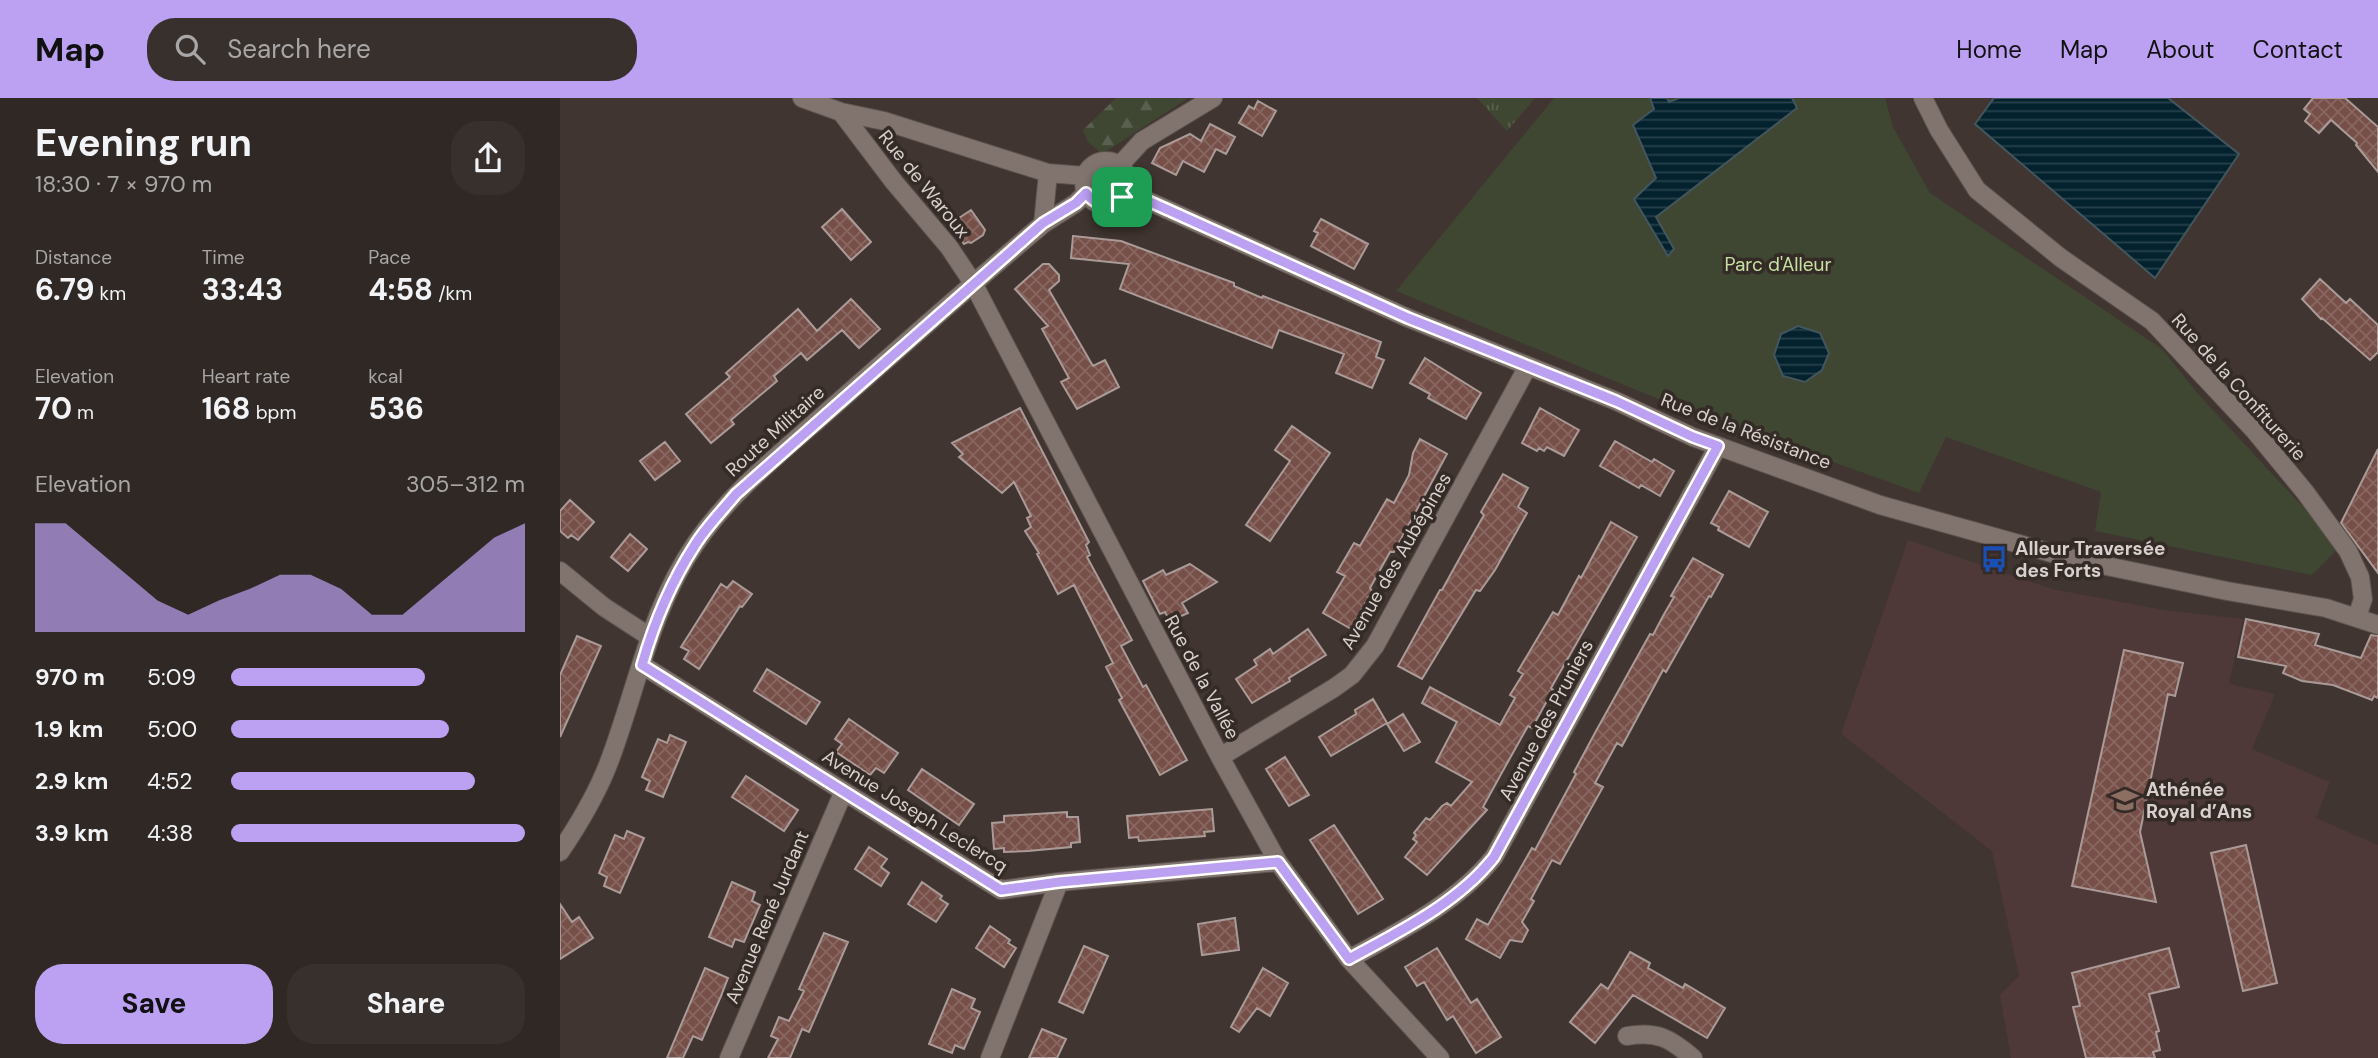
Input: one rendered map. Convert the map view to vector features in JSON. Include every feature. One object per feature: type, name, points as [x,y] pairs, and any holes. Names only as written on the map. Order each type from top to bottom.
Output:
[{"type":"street","name":"Rue de Waroux","points":[[802,98],[1085,184]]},
{"type":"street","points":[[1119,166],[1142,141],[1213,98]]},
{"type":"street","name":"Rue de la Confiturerie","points":[[1923,98],[1939,130],[1977,190],[2061,258],[2152,321],[2254,430],[2305,492],[2348,551],[2360,577],[2363,599],[2357,617]]},
{"type":"street","name":"Rue de Waroux","points":[[841,112],[894,182],[949,247],[973,283]]},
{"type":"street","points":[[1106,161],[1119,166],[1127,177],[1126,191],[1117,202],[1103,205],[1090,199],[1085,184],[1088,169],[1106,161]]},
{"type":"street","points":[[1043,223],[1048,173]]},
{"type":"street","name":"Route Militaire","points":[[560,852],[578,826],[601,782],[650,637],[670,588],[696,543],[736,494],[1043,223],[1076,203],[1085,184]]},
{"type":"street","name":"Rue de la Résistance","points":[[1126,191],[1408,318],[1616,401],[1693,437],[1880,505],[2073,559],[2227,591],[2326,608],[2378,625]]},
{"type":"street","name":"Rue de la Vallée","points":[[973,283],[1220,757],[1278,862],[1349,959],[1440,1058]]},
{"type":"street","name":"Avenue des Aubépines","points":[[1220,757],[1334,688],[1364,662],[1528,366]]},
{"type":"street","name":"Avenue des Pruniers","points":[[1349,959],[1450,898],[1479,875],[1494,857],[1718,446]]},
{"type":"street","points":[[560,571],[604,607],[650,637]]},
{"type":"street","name":"Avenue Joseph Leclercq","points":[[642,665],[1001,890],[1059,882],[1278,862]]},
{"type":"street","name":"Avenue René Jurdant","points":[[729,1058],[843,793]]},
{"type":"street","points":[[990,1058],[1059,882]]},
{"type":"street","points":[[1627,1036],[1647,1033],[1666,1038],[1693,1058]]},
{"type":"shaded area","name":"Athénée Royal d’Ans","points":[[1908,540],[2052,589],[2164,610],[2243,619],[2229,684],[2275,694],[2252,749],[2330,782],[2316,818],[2378,845],[2378,1058],[2011,1058],[2000,995],[2019,976],[1992,851],[1841,734]]},
{"type":"green space","points":[[1116,98],[1188,98],[1102,154],[1088,142],[1083,130]]},
{"type":"green space","points":[[1477,98],[1535,98],[1507,131]]},
{"type":"green space","name":"Parc d'Alleur","points":[[1554,98],[1885,98],[1893,127],[1930,193],[2162,349],[2199,395],[2340,547],[2312,575],[2095,531],[2101,492],[1946,437],[1919,493],[1656,398],[1396,291]]},
{"type":"water","points":[[1650,98],[1667,98],[1669,102],[1679,98],[1792,98],[1797,108],[1656,217],[1674,249],[1668,256],[1634,199],[1656,178],[1633,125],[1654,109]]},
{"type":"water","points":[[1994,98],[2168,98],[2239,154],[2155,278],[1975,124]]},
{"type":"water","points":[[1798,326],[1820,333],[1829,353],[1822,370],[1805,382],[1783,376],[1774,355],[1781,334]]},
{"type":"building","points":[[2313,98],[2345,98],[2378,127],[2378,172],[2357,143],[2331,120],[2319,133],[2305,121],[2310,114],[2304,109]]},
{"type":"building","points":[[1258,101],[1276,111],[1262,136],[1239,123],[1249,106],[1254,109]]},
{"type":"building","points":[[1210,124],[1235,137],[1226,154],[1216,149],[1204,172],[1183,161],[1176,175],[1152,163],[1160,148],[1190,134],[1201,141]]},
{"type":"building","points":[[842,209],[871,242],[851,260],[822,227]]},
{"type":"building","points":[[971,210],[985,230],[983,235],[971,243],[964,244],[950,224]]},
{"type":"building","points":[[1321,219],[1368,244],[1354,269],[1311,246],[1318,233],[1314,231]]},
{"type":"building","points":[[1073,236],[1121,241],[1381,342],[1376,357],[1384,360],[1372,388],[1336,373],[1344,354],[1279,330],[1272,348],[1120,289],[1129,264],[1071,258]]},
{"type":"building","points":[[1043,264],[1049,264],[1059,275],[1059,281],[1049,290],[1093,366],[1105,360],[1119,387],[1077,409],[1061,382],[1069,378],[1042,329],[1048,326],[1015,289]]},
{"type":"building","points":[[2320,279],[2346,303],[2350,299],[2378,325],[2378,352],[2370,360],[2321,319],[2302,299]]},
{"type":"building","points":[[851,299],[880,329],[859,348],[842,330],[807,360],[801,353],[774,376],[777,381],[731,420],[734,424],[711,443],[686,414],[730,377],[726,373],[798,309],[817,331]]},
{"type":"building","points":[[1425,358],[1481,393],[1466,419],[1428,398],[1430,394],[1410,383]]},
{"type":"building","points":[[1020,408],[1089,542],[1086,545],[1090,555],[1087,557],[1132,640],[1121,646],[1187,760],[1160,775],[1119,700],[1122,698],[1106,667],[1113,663],[1074,585],[1058,594],[1037,554],[1039,553],[1025,531],[1031,527],[1027,518],[1031,516],[1014,482],[1002,493],[959,457],[963,454],[952,443]]},
{"type":"building","points":[[1540,408],[1579,430],[1564,456],[1547,447],[1544,451],[1539,448],[1537,451],[1522,443]]},
{"type":"building","points":[[1292,426],[1330,453],[1270,541],[1246,525],[1290,461],[1275,450]]},
{"type":"building","points":[[1420,439],[1447,454],[1394,552],[1390,552],[1370,588],[1372,591],[1351,629],[1323,613],[1345,576],[1337,572],[1354,543],[1360,546],[1387,499],[1394,503],[1409,475],[1413,453]]},
{"type":"building","points":[[1615,441],[1674,471],[1660,496],[1641,485],[1639,488],[1600,466]]},
{"type":"building","points":[[665,442],[680,461],[655,480],[640,461]]},
{"type":"building","points":[[2378,449],[2378,573],[2341,523]]},
{"type":"building","points":[[1503,474],[1528,488],[1518,507],[1527,513],[1495,570],[1480,591],[1476,590],[1422,679],[1398,666],[1484,515],[1481,512]]},
{"type":"building","points":[[1729,491],[1768,512],[1749,547],[1718,530],[1719,527],[1711,523]]},
{"type":"building","points":[[570,500],[594,522],[578,540],[571,535],[568,538],[560,531],[560,511]]},
{"type":"building","points":[[1611,522],[1637,537],[1551,688],[1553,690],[1532,728],[1528,726],[1500,776],[1483,807],[1487,810],[1427,875],[1405,857],[1417,842],[1413,839],[1416,835],[1414,833],[1426,818],[1430,820],[1442,806],[1447,803],[1451,806],[1472,782],[1436,762],[1457,722],[1422,703],[1430,687],[1500,725],[1515,698],[1510,695],[1523,674],[1518,671],[1553,612],[1558,615]]},
{"type":"building","points":[[630,534],[647,549],[628,571],[611,557]]},
{"type":"building","points":[[1693,558],[1723,575],[1666,672],[1663,670],[1622,746],[1617,743],[1595,783],[1603,787],[1560,864],[1552,860],[1522,922],[1528,930],[1522,942],[1510,940],[1500,958],[1466,939],[1477,919],[1488,925],[1532,848],[1535,850],[1596,731],[1650,634],[1653,635]]},
{"type":"building","points":[[1190,564],[1217,582],[1182,603],[1188,613],[1170,621],[1165,612],[1160,614],[1143,581],[1163,570],[1166,575]]},
{"type":"building","points":[[733,581],[752,594],[742,607],[740,606],[699,669],[684,659],[689,651],[681,647],[721,584],[727,588]]},
{"type":"building","points":[[2246,619],[2319,634],[2315,645],[2361,658],[2371,635],[2378,636],[2378,698],[2374,696],[2372,700],[2333,685],[2302,681],[2283,673],[2286,666],[2238,657]]},
{"type":"building","points":[[1308,629],[1326,655],[1289,678],[1290,681],[1252,703],[1236,679],[1257,665],[1254,660],[1270,649],[1273,654]]},
{"type":"building","points":[[577,636],[601,646],[560,737],[560,675]]},
{"type":"building","points":[[2124,650],[2183,663],[2175,696],[2168,694],[2140,832],[2156,902],[2072,886]]},
{"type":"building","points":[[767,669],[820,702],[806,724],[754,691]]},
{"type":"building","points":[[1373,699],[1387,723],[1331,756],[1319,737],[1356,714],[1355,710]]},
{"type":"building","points":[[1403,714],[1420,742],[1404,751],[1387,724]]},
{"type":"building","points":[[849,719],[898,753],[884,773],[876,768],[870,775],[836,752],[842,744],[835,739]]},
{"type":"building","points":[[670,735],[686,742],[663,797],[646,790],[650,781],[642,777],[658,739],[667,743]]},
{"type":"building","points":[[1285,757],[1309,795],[1289,806],[1266,769]]},
{"type":"building","points":[[922,769],[974,804],[959,825],[908,790]]},
{"type":"building","points":[[746,776],[798,810],[784,831],[732,797]]},
{"type":"building","points":[[1212,809],[1214,831],[1204,832],[1205,836],[1139,841],[1138,837],[1129,838],[1127,816]]},
{"type":"building","points":[[1067,812],[1067,817],[1078,817],[1080,842],[1071,843],[1071,847],[1004,852],[1004,848],[994,849],[992,823],[1004,822],[1004,816]]},
{"type":"building","points":[[1334,825],[1383,899],[1358,914],[1310,840]]},
{"type":"building","points":[[627,831],[644,838],[620,893],[604,886],[607,877],[599,873],[615,835],[624,839]]},
{"type":"building","points":[[2246,845],[2277,983],[2243,991],[2211,853]]},
{"type":"building","points":[[869,847],[887,859],[881,867],[889,873],[881,886],[855,869]]},
{"type":"building","points":[[732,882],[755,892],[752,901],[760,905],[744,942],[735,939],[732,947],[709,937]]},
{"type":"building","points":[[922,882],[942,896],[940,899],[948,904],[936,922],[908,904]]},
{"type":"building","points":[[560,904],[572,922],[579,917],[593,938],[560,959]]},
{"type":"building","points":[[1235,918],[1239,950],[1202,955],[1198,924]]},
{"type":"building","points":[[990,926],[1010,940],[1008,943],[1016,948],[1004,967],[976,948]]},
{"type":"building","points":[[824,933],[848,942],[809,1032],[802,1029],[790,1058],[768,1058],[778,1039],[771,1036],[779,1017],[789,1021],[804,991],[799,989]]},
{"type":"building","points":[[1084,946],[1108,956],[1083,1013],[1059,1002]]},
{"type":"building","points":[[1437,948],[1471,1003],[1477,999],[1501,1037],[1476,1053],[1453,1016],[1447,1020],[1424,982],[1417,986],[1405,967]]},
{"type":"building","points":[[2169,948],[2179,987],[2149,994],[2159,1031],[2156,1032],[2160,1050],[2153,1052],[2155,1058],[2086,1058],[2073,1007],[2080,1006],[2072,973]]},
{"type":"building","points":[[1630,952],[1650,963],[1648,968],[1683,988],[1685,984],[1725,1008],[1707,1038],[1633,995],[1595,1043],[1570,1022],[1601,984],[1608,989]]},
{"type":"building","points":[[705,968],[728,978],[721,996],[702,1040],[693,1036],[683,1058],[667,1058]]},
{"type":"building","points":[[1263,968],[1288,983],[1270,1016],[1257,1008],[1239,1032],[1231,1027]]},
{"type":"building","points":[[952,989],[975,999],[971,1008],[980,1012],[964,1049],[955,1045],[952,1053],[929,1044]]},
{"type":"building","points":[[1042,1029],[1066,1039],[1057,1058],[1029,1058]]},
{"type":"place","name":"Alleur Traversée des Forts","points":[[1994,559]]},
{"type":"place","name":"Athénée Royal d’Ans","points":[[2125,800]]},
{"type":"route","points":[[1126,191],[1408,318],[1616,401],[1718,446],[1494,857],[1479,875],[1450,898],[1349,959],[1278,862],[1059,882],[1001,890],[642,665],[670,588],[696,543],[736,494],[1043,223],[1076,203],[1086,193],[1090,199],[1103,205],[1117,202],[1122,197],[1126,191]]}]
